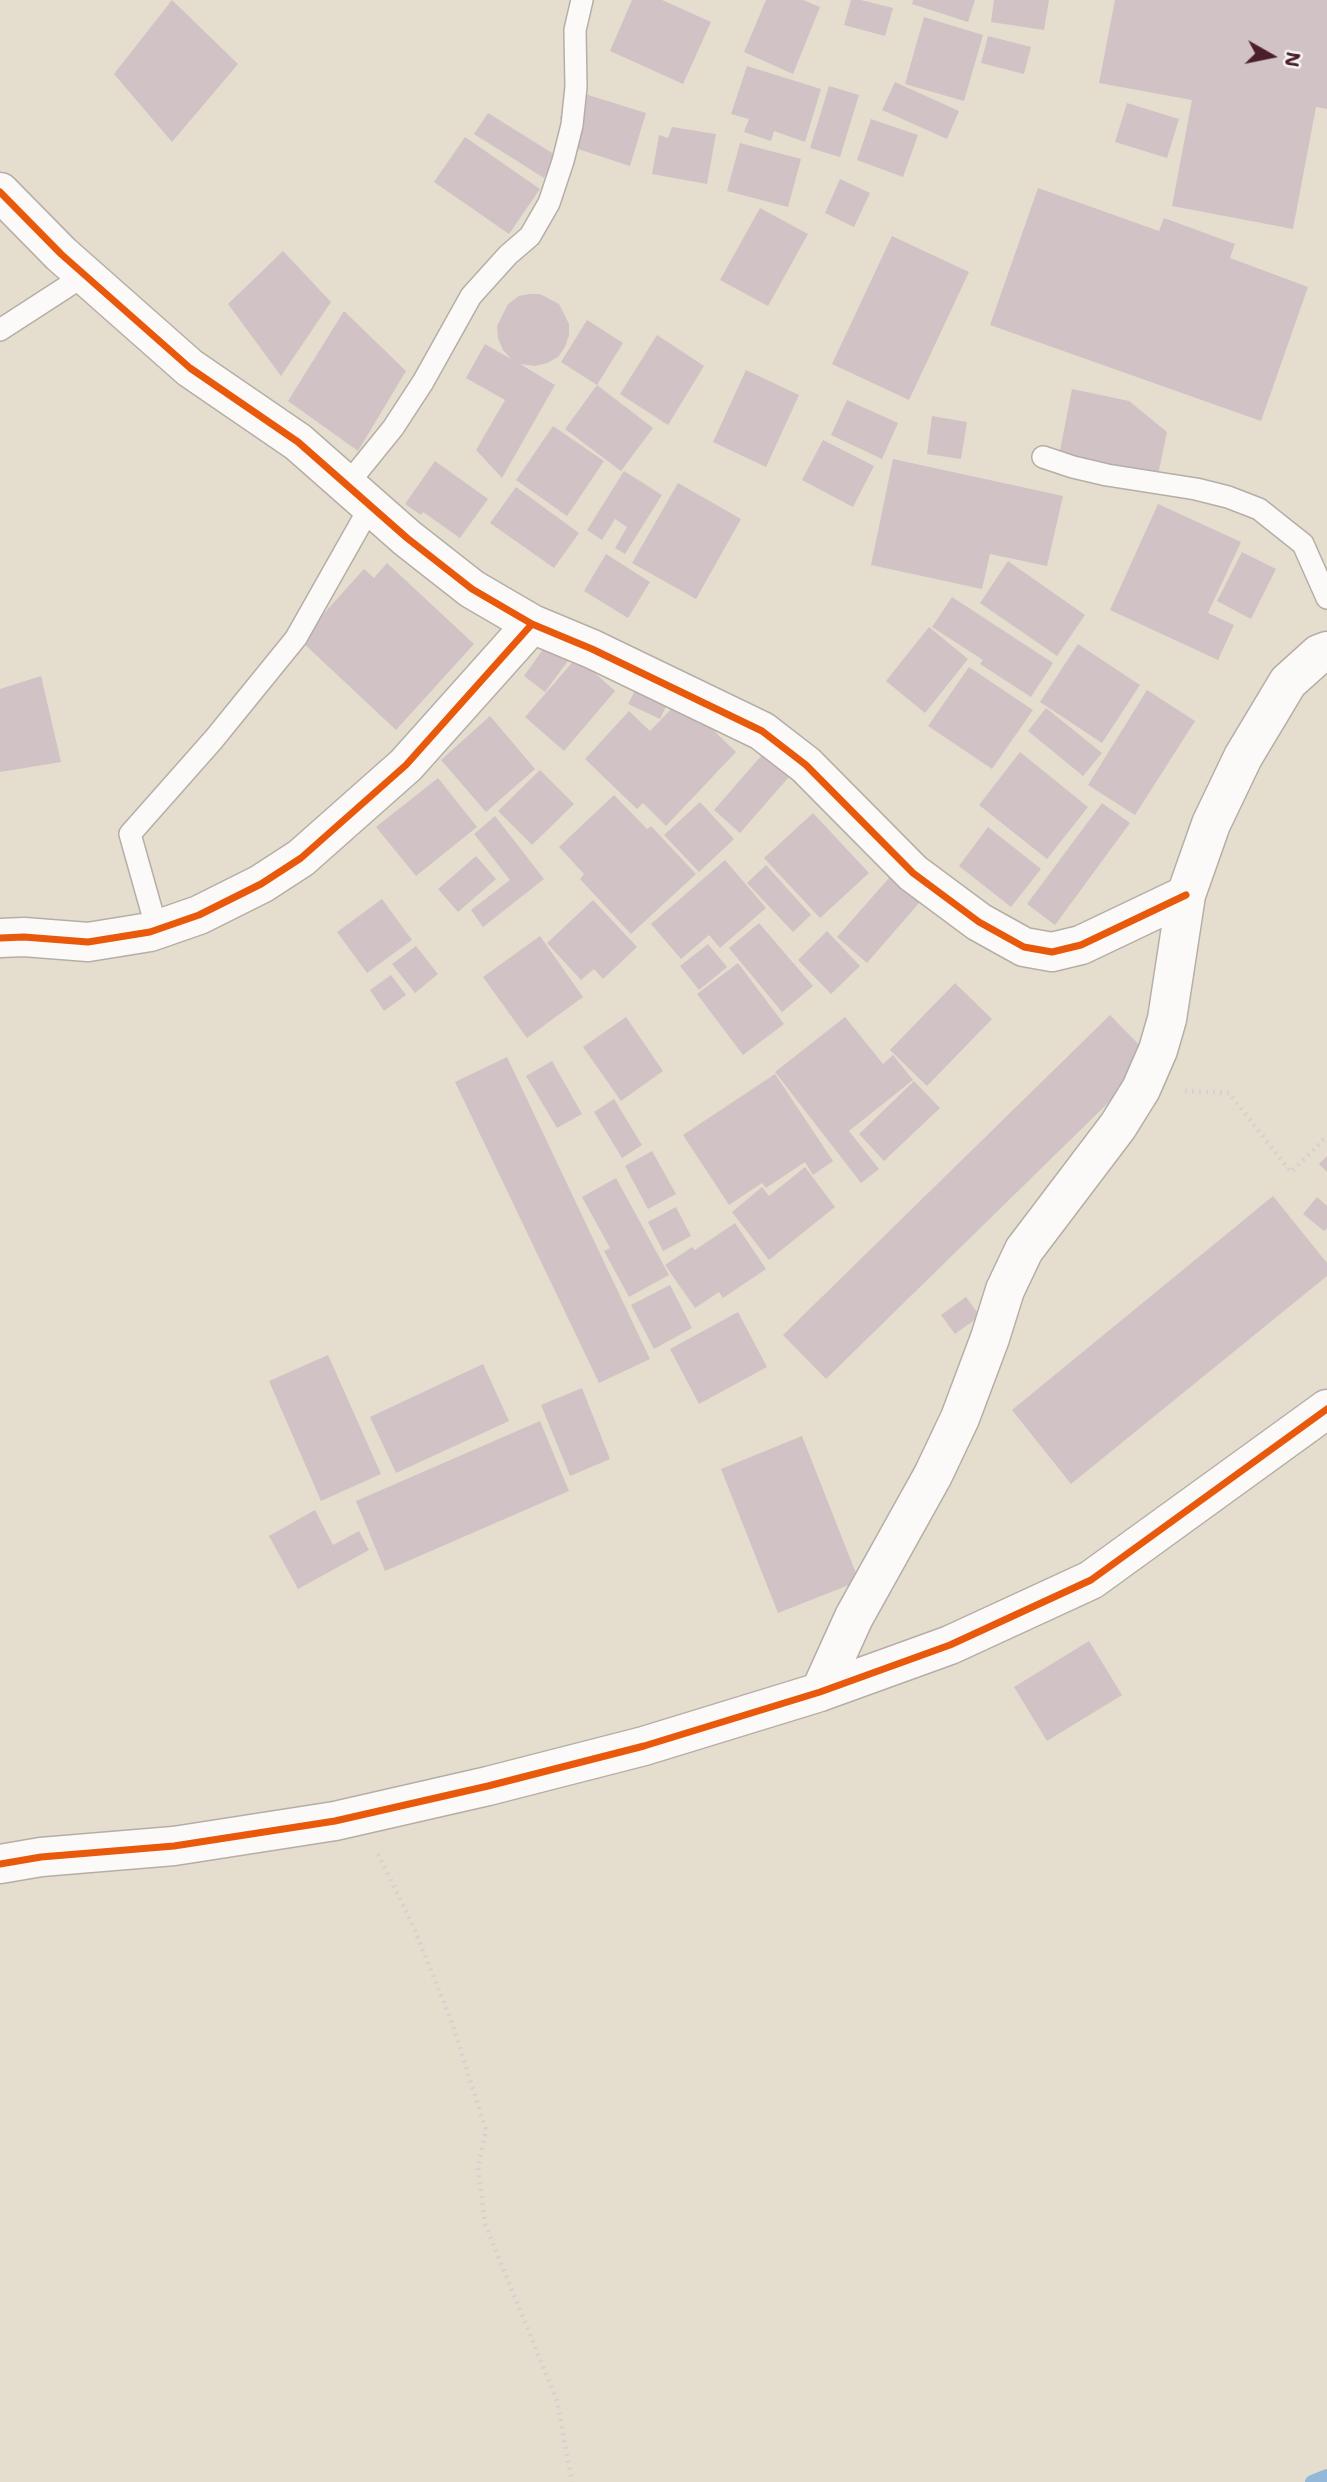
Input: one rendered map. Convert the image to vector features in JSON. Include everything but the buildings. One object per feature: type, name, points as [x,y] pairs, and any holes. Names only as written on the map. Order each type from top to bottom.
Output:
[{"type":"street","points":[[0,192],[85,275],[190,368],[298,442],[358,496],[472,589],[532,624],[592,649],[762,731],[806,765],[913,873],[979,922],[1024,947],[1052,952],[1081,945],[1186,895]]},
{"type":"street","points":[[0,938],[88,942],[157,930],[200,915],[261,884],[301,858],[406,765],[532,624]]},
{"type":"street","points":[[820,1692],[854,1617],[933,1475],[954,1430],[986,1349],[1005,1290],[1024,1250],[1118,1126],[1141,1089],[1158,1051],[1167,1019],[1186,895],[1211,824],[1243,757],[1288,682],[1319,654],[1327,651]]},
{"type":"street","points":[[0,1864],[41,1857],[174,1846],[359,1816],[645,1746],[820,1692],[950,1645],[1091,1580],[1327,1409]]},
{"type":"lane","points":[[157,930],[130,834],[214,739],[296,638],[358,496],[393,428],[471,296],[508,255],[530,236],[549,203],[572,125],[576,88],[575,30],[582,0]]},
{"type":"lane","points":[[0,330],[85,275]]},
{"type":"lane","points":[[1043,457],[1107,475],[1196,489],[1259,509],[1303,544],[1327,598]]},
{"type":"path","points":[[1141,1089],[1229,1093],[1291,1172],[1327,1136]]},
{"type":"path","points":[[359,1816],[410,1919],[450,2017],[474,2092],[486,2130],[478,2168],[485,2224],[557,2401],[572,2482]]},
{"type":"waterway","points":[[1312,2482],[1327,2476]]},
{"type":"cycle path","points":[[0,192],[61,254],[190,368],[298,442],[407,538],[472,589],[532,624],[592,649],[762,731],[806,765],[913,873],[979,922],[1024,947],[1052,952],[1081,945],[1186,895]]},
{"type":"cycle path","points":[[0,938],[88,942],[150,932],[199,915],[261,884],[301,858],[406,765],[532,624]]},
{"type":"cycle path","points":[[0,1864],[41,1857],[174,1846],[335,1821],[644,1746],[820,1692],[950,1645],[1091,1580],[1327,1409]]}]
